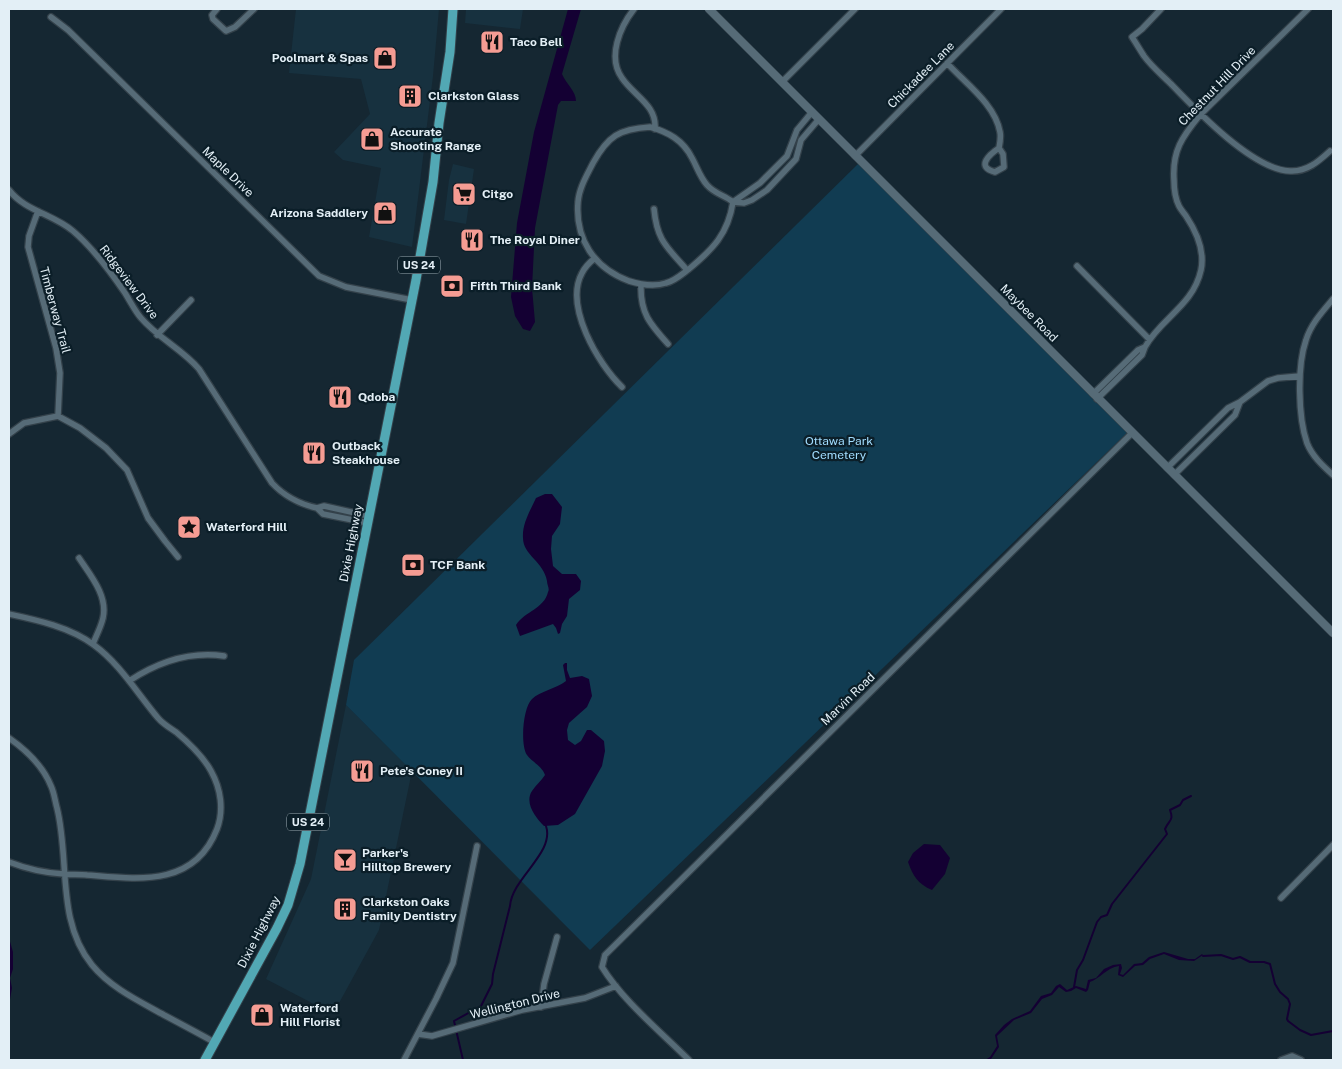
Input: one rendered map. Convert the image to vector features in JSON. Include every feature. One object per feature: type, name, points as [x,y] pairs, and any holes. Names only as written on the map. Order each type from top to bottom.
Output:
[{"type":"main road","name":"Dixie Highway","points":[[204,1060],[277,928],[296,883],[412,300],[433,182],[439,123],[450,52],[453,9]]},
{"type":"main road","name":"Maybee Road","points":[[709,9],[1333,633]]},
{"type":"street","points":[[217,9],[212,15],[213,19],[226,31],[236,27],[253,9]]},
{"type":"street","points":[[634,9],[620,35],[615,53],[617,69],[621,78],[653,112],[655,129]]},
{"type":"street","points":[[782,82],[855,9]]},
{"type":"street","name":"Chickadee Lane","points":[[856,156],[1001,9]]},
{"type":"street","points":[[1161,9],[1156,16],[1132,37],[1148,62],[1200,115],[1261,162],[1277,170],[1292,171],[1306,168],[1316,164],[1330,150]]},
{"type":"street","name":"Chestnut Hill Drive","points":[[1095,397],[1123,369],[1142,355],[1150,339],[1188,299],[1201,270],[1201,248],[1194,231],[1179,207],[1174,193],[1173,164],[1185,133],[1200,115],[1308,9]]},
{"type":"street","name":"Maple Drive","points":[[51,18],[68,30],[319,276],[346,287],[412,300]]},
{"type":"street","points":[[947,63],[985,102],[993,113],[1001,134],[1000,148]]},
{"type":"street","points":[[812,112],[797,130],[786,156],[760,183],[733,202],[732,212],[723,235],[705,256],[672,281],[665,284],[641,285],[610,272],[595,258],[583,240],[578,222],[578,199],[582,186],[598,154],[610,138],[617,133],[630,129],[655,129],[668,132],[678,139],[689,152],[706,185],[713,192],[733,202],[744,202],[752,200],[766,190],[796,159],[801,140],[819,119]]},
{"type":"street","points":[[793,138],[801,140]]},
{"type":"street","points":[[760,183],[766,190]]},
{"type":"street","name":"Ridgeview Drive","points":[[9,190],[23,203],[62,222],[86,243],[114,277],[140,316],[157,335],[190,359],[199,369],[272,484],[298,503],[317,508],[324,506],[369,520]]},
{"type":"street","points":[[654,209],[658,232],[662,240],[687,270]]},
{"type":"street","name":"Timberway Trail","points":[[38,211],[28,236],[28,247],[56,348],[60,373],[58,416]]},
{"type":"street","points":[[595,258],[581,274],[578,294],[581,319],[599,360],[607,372],[622,387]]},
{"type":"street","points":[[1077,266],[1150,339]]},
{"type":"street","points":[[641,285],[642,307],[645,316],[668,344]]},
{"type":"street","points":[[1333,299],[1320,314],[1306,340],[1300,376],[1301,415],[1308,444],[1316,458],[1333,475]]},
{"type":"street","points":[[157,335],[191,300]]},
{"type":"street","points":[[1167,468],[1228,408],[1240,402],[1268,381],[1300,376]]},
{"type":"street","points":[[1174,475],[1235,415],[1240,402]]},
{"type":"street","points":[[9,434],[24,423],[58,416],[80,428],[106,448],[127,470],[148,518],[178,557]]},
{"type":"street","points":[[1206,430],[1213,436]]},
{"type":"street","name":"Marvin Road","points":[[616,986],[602,967],[605,955],[609,949],[1132,434]]},
{"type":"street","points":[[79,558],[104,602],[102,623],[93,644]]},
{"type":"street","points":[[9,614],[53,625],[76,635],[93,644],[109,658],[159,720],[176,733],[202,758],[212,772],[222,806],[220,822],[208,846],[195,860],[181,870],[161,877],[129,878],[64,874],[26,868],[9,862]]},
{"type":"street","points":[[129,681],[158,664],[178,658],[210,654],[224,656]]},
{"type":"street","points":[[9,738],[29,754],[51,786],[61,823],[64,874],[71,925],[82,952],[107,980],[126,994],[214,1042]]},
{"type":"street","points":[[1281,898],[1333,845]]},
{"type":"street","points":[[404,1060],[453,963],[477,846]]},
{"type":"street","points":[[541,1007],[544,984],[557,937]]},
{"type":"street","points":[[616,986],[689,1060]]},
{"type":"street","name":"Wellington Drive","points":[[418,1034],[432,1036],[541,1007],[585,998],[616,986]]},
{"type":"street","points":[[1281,1060],[1292,1056],[1301,1060]]},
{"type":"shaded area","points":[[296,9],[439,9],[433,76],[412,247],[369,237],[381,168],[343,160],[334,152],[370,114],[361,79],[289,73]]},
{"type":"shaded area","points":[[466,9],[523,9],[520,29],[465,23]]},
{"type":"shaded area","points":[[568,9],[581,9],[562,74],[576,97],[576,101],[561,101],[558,105],[535,228],[532,288],[535,322],[530,331],[523,329],[515,316],[511,297],[517,223],[534,132]]},
{"type":"shaded area","points":[[453,164],[474,169],[466,224],[444,220]]},
{"type":"shaded area","points":[[545,494],[552,494],[562,507],[560,524],[552,536],[553,566],[562,574],[576,574],[581,581],[580,590],[569,599],[567,616],[562,624],[560,633],[558,634],[553,624],[520,636],[516,625],[524,616],[543,602],[549,591],[545,574],[526,549],[523,538],[525,523],[536,498]]},
{"type":"shaded area","points":[[567,663],[570,678],[582,676],[589,679],[592,696],[587,707],[569,723],[567,730],[568,740],[575,745],[581,741],[587,730],[591,730],[604,741],[605,751],[602,766],[575,814],[558,825],[544,826],[532,810],[529,800],[532,791],[545,775],[542,769],[527,755],[525,750],[523,735],[526,710],[532,699],[566,681],[563,665]]},
{"type":"shaded area","points":[[346,705],[412,771],[379,930],[333,1014],[266,979],[311,879]]},
{"type":"shaded area","points":[[924,844],[940,845],[950,858],[945,874],[932,890],[917,879],[908,862],[913,853]]},
{"type":"shaded area","points":[[9,938],[13,952],[13,969],[10,978],[12,988],[9,1005]]},
{"type":"shaded area","points":[[1164,952],[1188,959],[1195,959],[1203,955],[1194,961],[1179,960],[1164,954],[1150,959],[1143,965],[1135,966],[1123,977],[1118,975],[1119,966],[1114,967],[1090,982],[1086,992],[1076,988],[1066,992],[1059,987],[1052,995],[1042,999],[1031,1013],[1014,1020],[997,1036],[999,1047],[991,1059],[985,1060],[990,1057],[997,1046],[995,1035],[1004,1025],[1030,1011],[1041,996],[1051,993],[1056,986],[1060,984],[1067,990],[1076,986],[1086,989],[1088,980],[1096,978],[1104,969],[1121,964],[1120,974],[1123,975],[1134,964],[1142,963],[1149,957]]},
{"type":"green space","name":"Ottawa Park Cemetery","points":[[859,163],[1127,433],[590,950],[346,705],[354,660]]},
{"type":"waterway","points":[[1074,987],[1077,970],[1083,960],[1097,922],[1101,917],[1107,915],[1112,904],[1167,834],[1165,829],[1171,818],[1170,810],[1191,796]]},
{"type":"waterway","points":[[463,1060],[454,1021],[481,1006],[492,984],[512,896],[544,846],[547,836],[546,826]]},
{"type":"waterway","points":[[1203,956],[1221,955],[1233,959],[1240,957],[1250,962],[1270,964],[1275,984],[1290,1004],[1288,1021],[1311,1035],[1333,1031]]},
{"type":"place","name":"Taco Bell","points":[[492,42]]},
{"type":"place","name":"Poolmart & Spas","points":[[385,58]]},
{"type":"place","name":"Clarkston Glass","points":[[410,96]]},
{"type":"place","name":"Accurate Shooting Range","points":[[372,139]]},
{"type":"place","name":"Citgo","points":[[464,194]]},
{"type":"place","name":"Arizona Saddlery","points":[[385,213]]},
{"type":"place","name":"The Royal Diner","points":[[472,240]]},
{"type":"place","name":"Fifth Third Bank","points":[[452,286]]},
{"type":"place","name":"Qdoba","points":[[340,397]]},
{"type":"place","name":"Outback Steakhouse","points":[[314,453]]},
{"type":"place","name":"Waterford Hill","points":[[189,527]]},
{"type":"place","name":"TCF Bank","points":[[413,565]]},
{"type":"place","name":"Pete's Coney II","points":[[362,771]]},
{"type":"place","name":"Parker's Hilltop Brewery","points":[[345,860]]},
{"type":"place","name":"Clarkston Oaks Family Dentistry","points":[[345,909]]},
{"type":"place","name":"Waterford Hill Florist","points":[[262,1015]]}]
